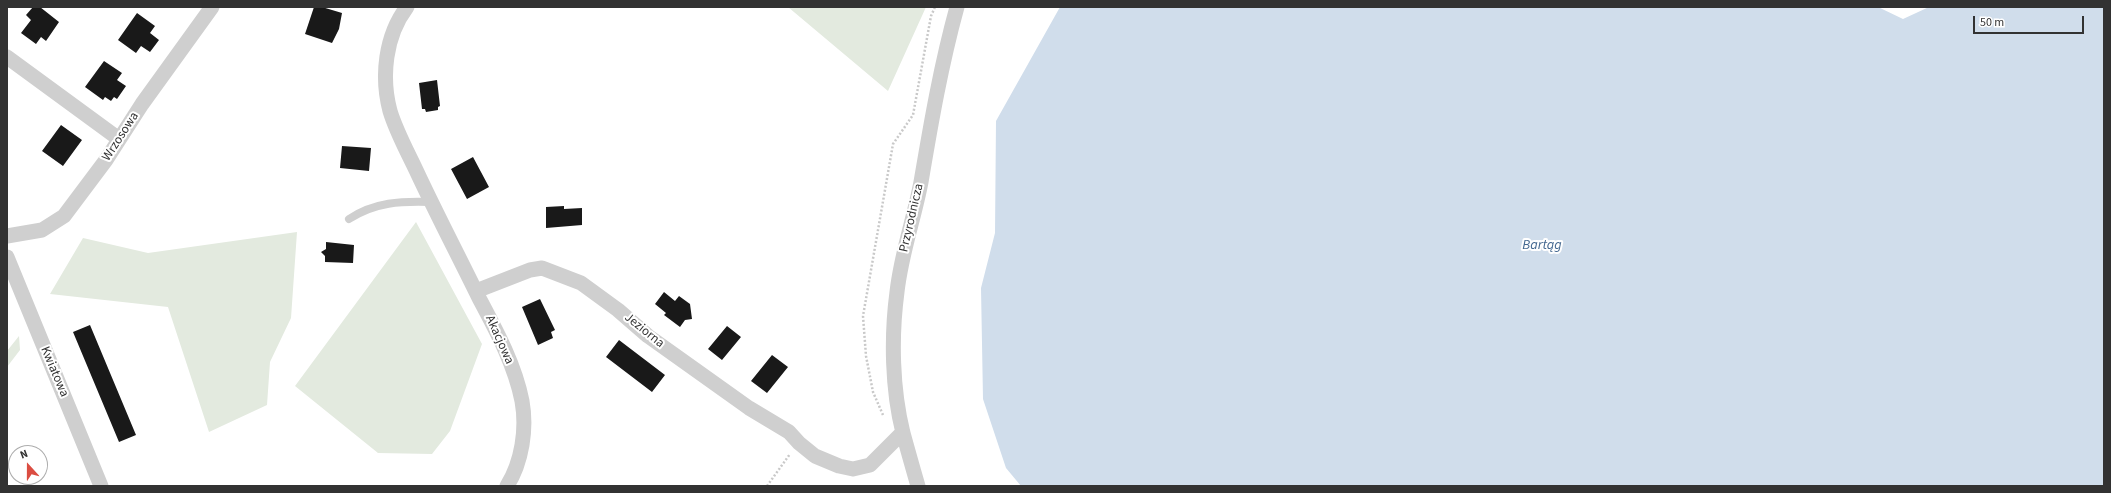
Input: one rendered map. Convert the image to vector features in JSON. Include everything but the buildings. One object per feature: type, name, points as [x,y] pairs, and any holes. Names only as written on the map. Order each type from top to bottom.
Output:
[{"type":"street","name":"Wrzosowa","points":[[7,236],[42,230],[64,216],[106,160],[119,139],[212,7]]},
{"type":"street","name":"Akacjowa","points":[[407,7],[399,17],[388,48],[386,76],[390,112],[431,202],[476,291],[508,359],[522,401],[523,438],[515,472],[507,486]]},
{"type":"street","name":"Przyrodnicza","points":[[903,432],[894,357],[897,292],[907,239],[920,184],[946,47],[957,7]]},
{"type":"street","points":[[7,57],[119,139]]},
{"type":"street","name":"Kwiatowa","points":[[7,257],[101,486]]},
{"type":"street","name":"Jeziorna","points":[[476,291],[530,270],[542,268],[581,284],[618,310],[648,336],[750,408],[789,432],[799,443],[815,456],[853,469],[870,465],[903,432]]},
{"type":"street","points":[[903,432],[918,486]]},
{"type":"lane","points":[[349,219],[363,210],[376,205],[400,202],[431,202]]},
{"type":"path","points":[[885,418],[873,392],[866,356],[863,316],[893,144],[913,115],[931,16],[936,7]]},
{"type":"path","points":[[767,486],[799,443]]},
{"type":"shaded area","points":[[788,7],[926,7],[888,91]]},
{"type":"shaded area","points":[[416,222],[482,344],[450,431],[432,454],[378,453],[295,386]]},
{"type":"shaded area","points":[[297,232],[291,318],[270,362],[267,405],[209,432],[168,307],[50,294],[83,238],[148,253]]},
{"type":"shaded area","points":[[19,336],[20,350],[7,367],[7,351]]},
{"type":"water","name":"Bartąg","points":[[1060,7],[1878,7],[1903,19],[1929,7],[2104,7],[2104,486],[1021,486],[1006,468],[983,399],[981,288],[995,233],[996,121]]}]
